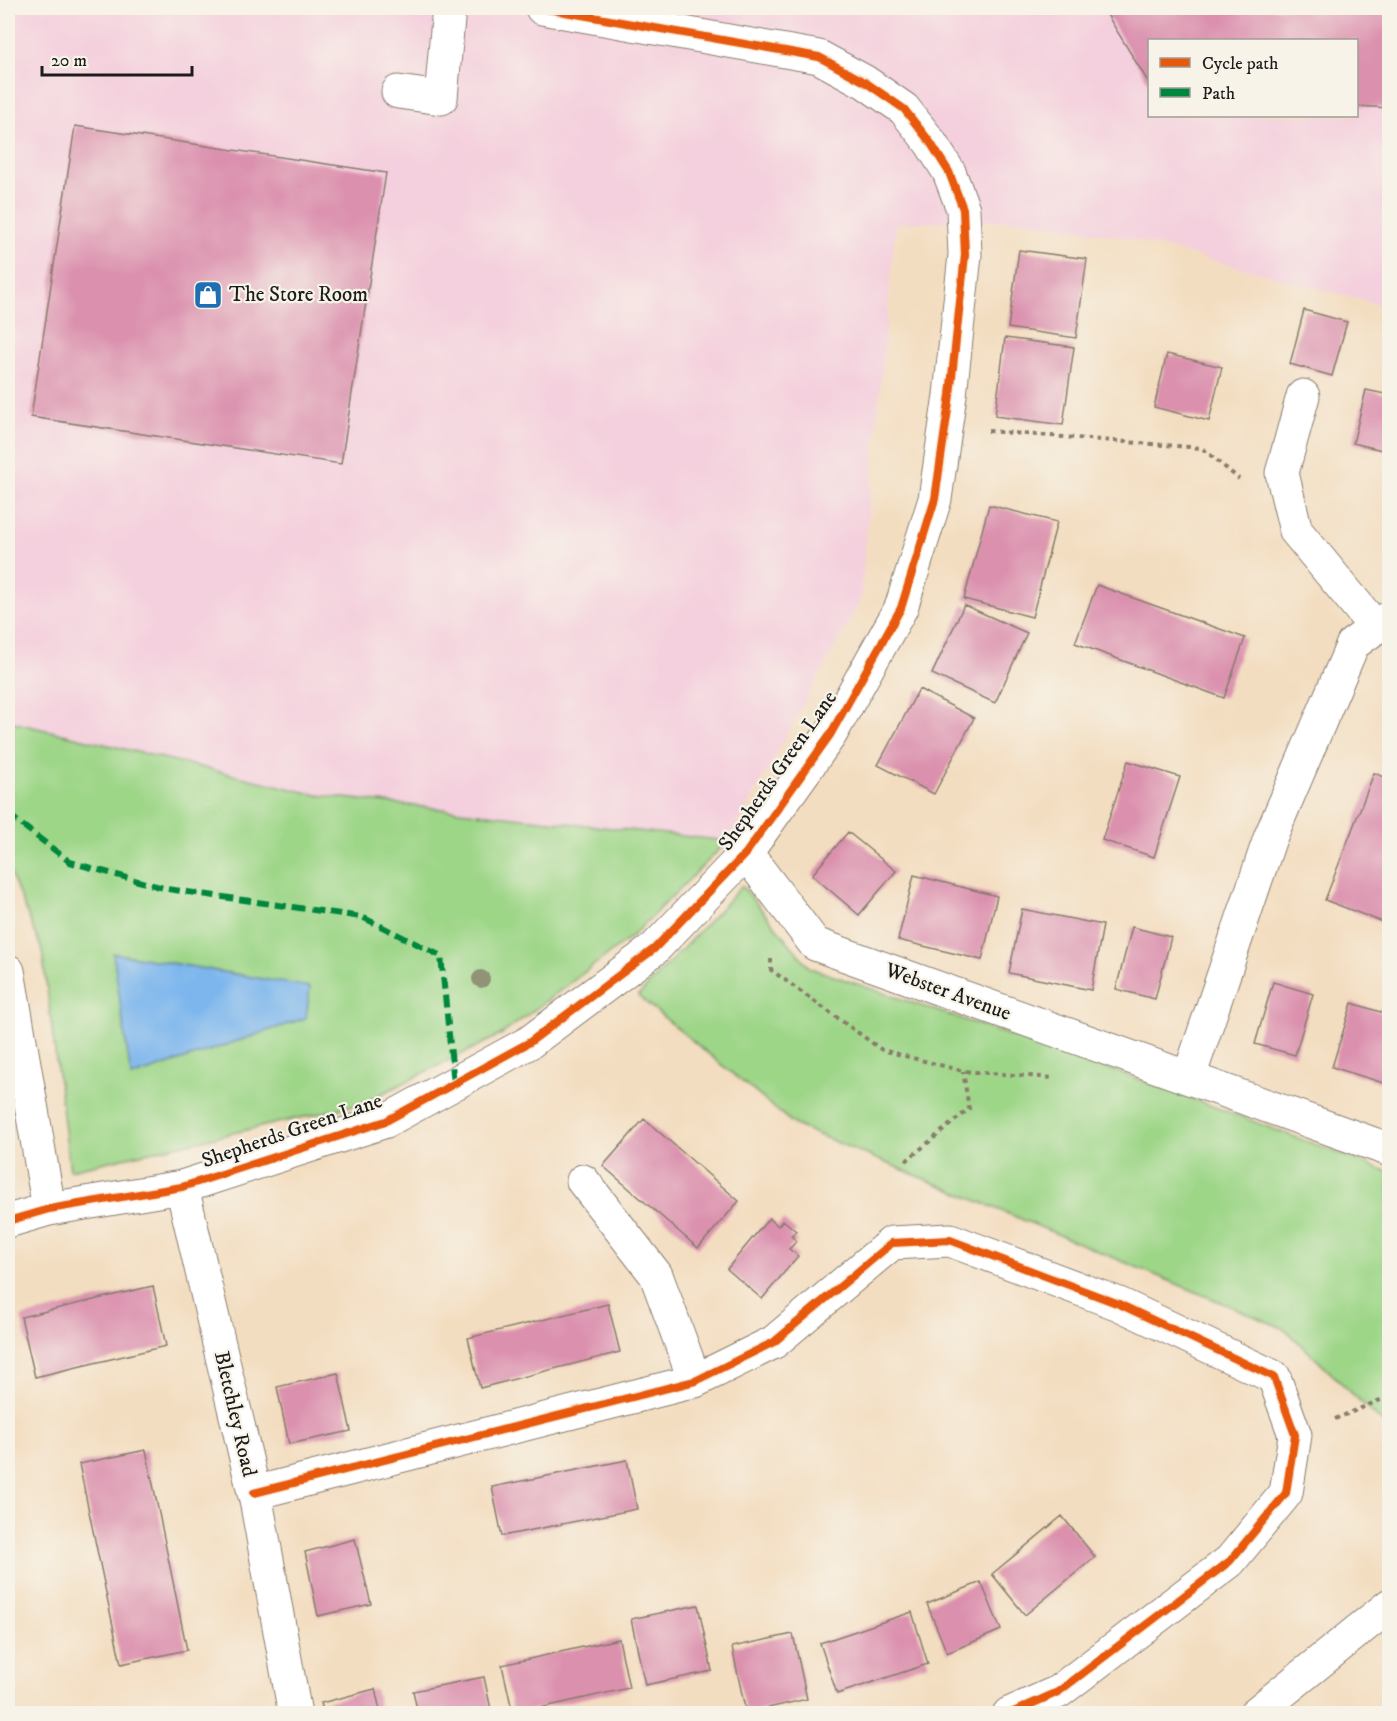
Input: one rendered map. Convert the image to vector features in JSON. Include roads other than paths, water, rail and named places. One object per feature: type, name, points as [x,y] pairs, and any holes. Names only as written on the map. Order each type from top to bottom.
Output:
[{"type":"street","points":[[398,92],[441,98],[449,8]]},
{"type":"street","name":"Shepherds Green Lane","points":[[8,1221],[49,1209],[182,1187],[386,1121],[531,1042],[654,949],[747,853],[830,735],[901,608],[935,499],[965,255],[963,209],[949,172],[904,108],[865,82],[819,57],[542,8]]},
{"type":"street","points":[[1189,1077],[1270,838],[1353,644],[1382,622],[1296,531],[1282,473],[1303,396]]},
{"type":"street","name":"Webster Avenue","points":[[747,853],[815,944],[1389,1150]]},
{"type":"street","points":[[8,971],[49,1209]]},
{"type":"street","points":[[583,1181],[656,1275],[695,1381]]},
{"type":"street","name":"Bletchley Road","points":[[182,1187],[254,1493],[295,1713]]},
{"type":"street","points":[[254,1493],[695,1381],[774,1342],[892,1243],[950,1240],[1119,1305],[1274,1377],[1295,1435],[1286,1493],[1230,1561],[1058,1692],[1009,1713]]},
{"type":"street","points":[[1255,1713],[1389,1605]]},
{"type":"water","points":[[113,953],[310,987],[306,1018],[131,1077]]},
{"type":"place","name":"The Store Room","points":[[208,295]]}]
